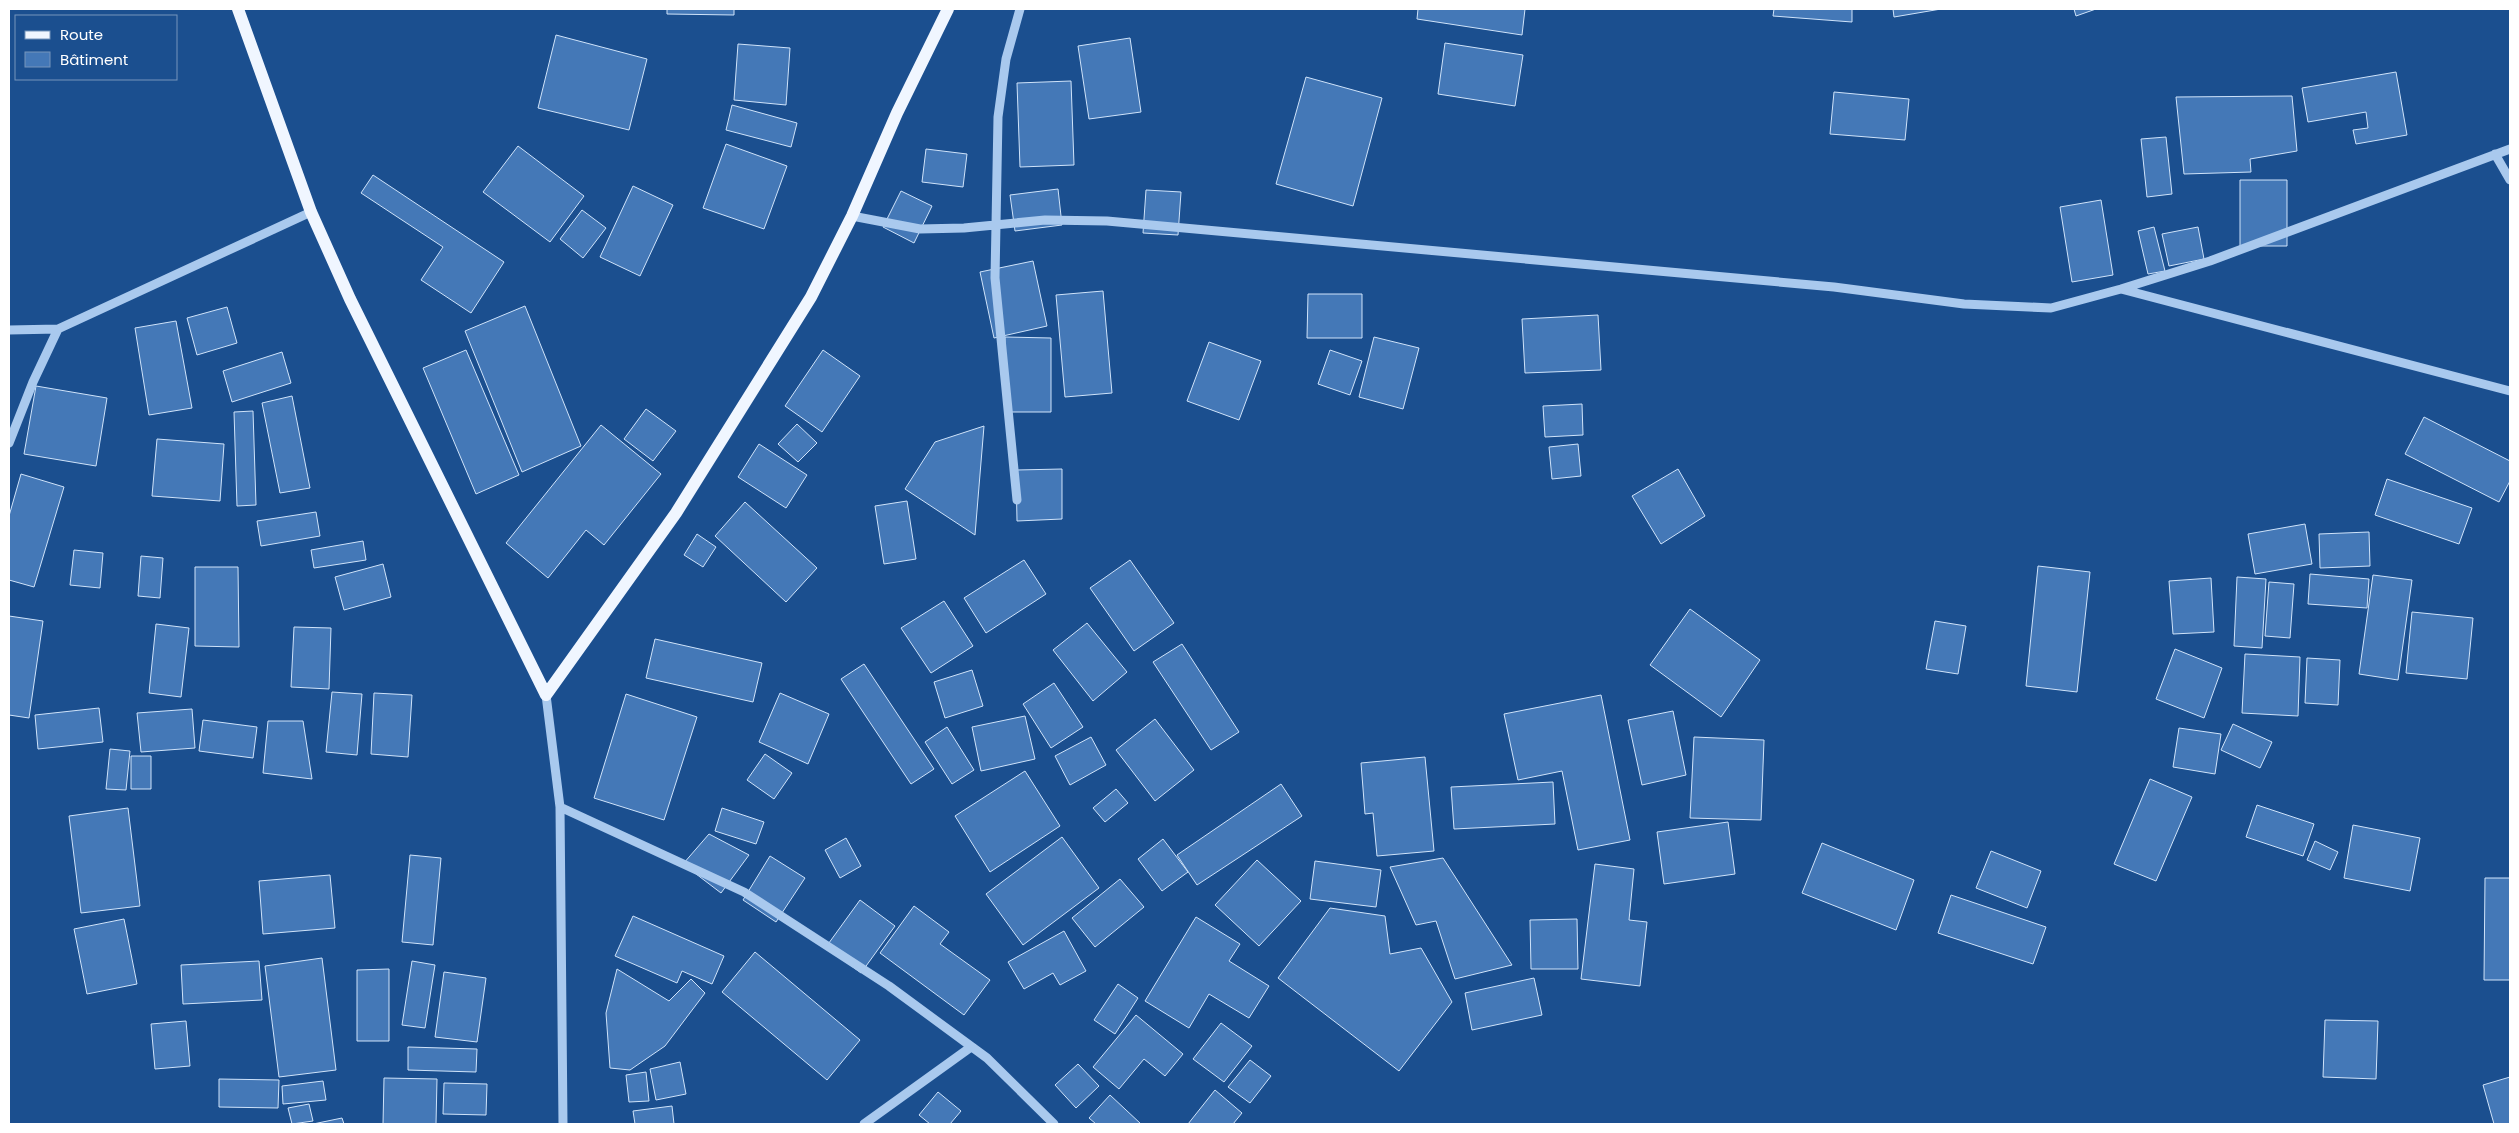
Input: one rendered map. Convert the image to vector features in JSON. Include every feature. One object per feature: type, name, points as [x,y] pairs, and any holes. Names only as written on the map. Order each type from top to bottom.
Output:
[{"type":"main road","points":[[238,9],[311,212],[350,298],[546,695],[676,513],[811,297],[852,216],[897,113],[948,9]]},
{"type":"street","points":[[1017,500],[994,278],[997,225],[998,117],[1006,59],[1020,9]]},
{"type":"street","points":[[852,216],[920,229],[997,225],[1045,220],[1107,221],[1834,288],[1964,304],[2051,308],[2121,290],[2210,261],[2510,149]]},
{"type":"street","points":[[2495,154],[2510,180]]},
{"type":"street","points":[[9,330],[58,329],[311,212]]},
{"type":"street","points":[[2121,290],[2510,391]]},
{"type":"street","points":[[9,443],[33,382],[58,329]]},
{"type":"street","points":[[546,695],[560,806],[563,1124]]},
{"type":"street","points":[[560,806],[744,892],[889,986],[987,1058],[1054,1124]]},
{"type":"street","points":[[864,1124],[971,1047]]},
{"type":"building","points":[[667,9],[734,9],[734,15],[667,14]]},
{"type":"building","points":[[1418,9],[1525,9],[1522,35],[1417,19]]},
{"type":"building","points":[[1774,9],[1852,9],[1852,22],[1773,16]]},
{"type":"building","points":[[1893,9],[1941,9],[1894,17]]},
{"type":"building","points":[[2074,9],[2096,9],[2076,16]]},
{"type":"building","points":[[556,35],[647,59],[629,130],[538,108]]},
{"type":"building","points":[[1130,38],[1141,112],[1089,119],[1078,46]]},
{"type":"building","points":[[1445,43],[1523,55],[1515,106],[1438,94]]},
{"type":"building","points":[[738,44],[790,48],[786,105],[734,100]]},
{"type":"building","points":[[2396,72],[2407,135],[2356,144],[2353,130],[2368,128],[2366,112],[2308,122],[2302,88]]},
{"type":"building","points":[[1306,77],[1382,98],[1353,206],[1276,184]]},
{"type":"building","points":[[1071,81],[1074,165],[1020,167],[1017,83]]},
{"type":"building","points":[[1834,92],[1909,99],[1905,140],[1830,134]]},
{"type":"building","points":[[2292,96],[2297,151],[2250,159],[2251,172],[2184,174],[2176,97]]},
{"type":"building","points":[[732,105],[797,123],[791,147],[726,130]]},
{"type":"building","points":[[2166,137],[2172,194],[2147,197],[2141,139]]},
{"type":"building","points":[[726,144],[787,166],[764,229],[703,208]]},
{"type":"building","points":[[518,146],[584,196],[550,242],[483,192]]},
{"type":"building","points":[[926,149],[967,154],[963,187],[922,182]]},
{"type":"building","points":[[373,175],[504,262],[471,313],[421,280],[443,247],[361,193]]},
{"type":"building","points":[[2240,180],[2287,180],[2287,246],[2240,246]]},
{"type":"building","points":[[633,186],[673,205],[640,276],[600,257]]},
{"type":"building","points":[[1058,189],[1062,225],[1015,231],[1010,195]]},
{"type":"building","points":[[1146,190],[1181,192],[1178,235],[1143,233]]},
{"type":"building","points":[[901,191],[932,206],[914,243],[883,227]]},
{"type":"building","points":[[2101,200],[2113,275],[2072,282],[2060,207]]},
{"type":"building","points":[[582,210],[606,228],[583,258],[560,239]]},
{"type":"building","points":[[2154,227],[2165,271],[2148,274],[2138,231]]},
{"type":"building","points":[[2198,227],[2204,259],[2169,266],[2162,234]]},
{"type":"building","points":[[1033,261],[1047,326],[994,338],[980,272]]},
{"type":"building","points":[[1103,291],[1112,393],[1065,397],[1056,295]]},
{"type":"building","points":[[1308,294],[1362,294],[1362,338],[1307,338]]},
{"type":"building","points":[[525,306],[581,446],[522,472],[465,331]]},
{"type":"building","points":[[227,307],[237,343],[197,355],[187,318]]},
{"type":"building","points":[[1598,315],[1601,370],[1525,373],[1522,319]]},
{"type":"building","points":[[176,321],[192,408],[149,415],[135,328]]},
{"type":"building","points":[[1005,337],[1051,338],[1051,412],[1005,412]]},
{"type":"building","points":[[1374,337],[1419,348],[1403,409],[1359,397]]},
{"type":"building","points":[[1209,342],[1261,361],[1239,420],[1187,401]]},
{"type":"building","points":[[466,350],[519,475],[476,494],[423,368]]},
{"type":"building","points":[[823,350],[860,376],[822,432],[785,406]]},
{"type":"building","points":[[1330,350],[1362,361],[1350,395],[1318,384]]},
{"type":"building","points":[[282,352],[291,383],[232,402],[223,371]]},
{"type":"building","points":[[36,386],[107,398],[96,466],[24,454]]},
{"type":"building","points":[[292,396],[310,488],[280,493],[262,403]]},
{"type":"building","points":[[1582,404],[1583,435],[1545,437],[1543,406]]},
{"type":"building","points":[[646,409],[676,431],[653,461],[624,439]]},
{"type":"building","points":[[253,411],[256,505],[237,506],[234,412]]},
{"type":"building","points":[[2424,417],[2510,461],[2510,481],[2499,502],[2405,454]]},
{"type":"building","points":[[797,424],[817,443],[798,462],[778,444]]},
{"type":"building","points":[[601,425],[661,474],[604,545],[586,530],[548,578],[506,543]]},
{"type":"building","points":[[984,426],[975,535],[905,489],[935,442]]},
{"type":"building","points":[[157,439],[224,444],[220,501],[152,496]]},
{"type":"building","points":[[759,444],[807,475],[786,508],[738,477]]},
{"type":"building","points":[[1578,444],[1581,476],[1552,479],[1549,447]]},
{"type":"building","points":[[1062,469],[1062,519],[1017,521],[1016,470]]},
{"type":"building","points":[[1678,469],[1705,516],[1661,544],[1632,496]]},
{"type":"building","points":[[21,474],[64,487],[34,587],[9,580],[9,516]]},
{"type":"building","points":[[2387,479],[2472,508],[2459,544],[2375,515]]},
{"type":"building","points":[[907,501],[916,559],[884,564],[875,506]]},
{"type":"building","points":[[745,502],[817,568],[786,602],[715,536]]},
{"type":"building","points":[[316,512],[320,536],[261,546],[257,521]]},
{"type":"building","points":[[2305,524],[2312,564],[2255,574],[2248,534]]},
{"type":"building","points":[[2369,532],[2370,566],[2320,568],[2319,534]]},
{"type":"building","points":[[697,534],[716,547],[703,567],[684,555]]},
{"type":"building","points":[[363,541],[366,560],[314,568],[311,550]]},
{"type":"building","points":[[74,550],[103,553],[100,588],[70,585]]},
{"type":"building","points":[[141,556],[163,558],[160,598],[138,596]]},
{"type":"building","points":[[1024,560],[1046,594],[986,633],[964,598]]},
{"type":"building","points":[[1130,560],[1174,623],[1134,651],[1090,588]]},
{"type":"building","points":[[383,564],[391,597],[344,610],[335,577]]},
{"type":"building","points":[[2038,566],[2090,572],[2077,692],[2026,686]]},
{"type":"building","points":[[195,567],[238,567],[239,647],[195,646]]},
{"type":"building","points":[[2310,574],[2369,579],[2367,608],[2308,604]]},
{"type":"building","points":[[2373,575],[2412,580],[2398,680],[2359,674]]},
{"type":"building","points":[[2237,577],[2266,579],[2262,648],[2234,646]]},
{"type":"building","points":[[2211,578],[2214,632],[2173,634],[2169,581]]},
{"type":"building","points":[[2269,582],[2294,584],[2290,638],[2265,636]]},
{"type":"building","points":[[944,601],[973,646],[931,673],[901,628]]},
{"type":"building","points":[[1690,609],[1760,660],[1721,717],[1650,665]]},
{"type":"building","points":[[2412,612],[2473,618],[2467,679],[2406,673]]},
{"type":"building","points":[[9,616],[43,621],[29,718],[9,715]]},
{"type":"building","points":[[1935,621],[1966,626],[1958,674],[1926,669]]},
{"type":"building","points":[[1087,623],[1127,672],[1093,701],[1053,650]]},
{"type":"building","points":[[156,624],[189,628],[181,697],[149,693]]},
{"type":"building","points":[[294,627],[331,628],[329,689],[291,687]]},
{"type":"building","points":[[655,639],[762,663],[753,702],[646,678]]},
{"type":"building","points":[[1182,644],[1239,732],[1211,750],[1153,662]]},
{"type":"building","points":[[2175,649],[2222,668],[2204,718],[2156,699]]},
{"type":"building","points":[[2245,654],[2300,657],[2298,716],[2242,713]]},
{"type":"building","points":[[2307,658],[2340,660],[2338,705],[2305,703]]},
{"type":"building","points":[[864,664],[934,769],[911,784],[841,679]]},
{"type":"building","points":[[972,670],[983,706],[945,718],[934,682]]},
{"type":"building","points":[[1054,683],[1083,727],[1051,748],[1023,704]]},
{"type":"building","points":[[332,692],[362,694],[357,755],[326,752]]},
{"type":"building","points":[[374,693],[412,695],[408,757],[371,754]]},
{"type":"building","points":[[780,693],[829,714],[808,764],[759,742]]},
{"type":"building","points":[[626,694],[697,717],[664,820],[594,798]]},
{"type":"building","points":[[1601,695],[1630,840],[1578,850],[1562,771],[1518,780],[1504,714]]},
{"type":"building","points":[[99,708],[103,742],[38,749],[35,715]]},
{"type":"building","points":[[192,709],[195,748],[141,752],[137,713]]},
{"type":"building","points":[[1673,711],[1686,775],[1642,785],[1628,720]]},
{"type":"building","points":[[1025,716],[1035,759],[981,771],[972,727]]},
{"type":"building","points":[[1155,719],[1194,770],[1155,801],[1116,750]]},
{"type":"building","points":[[203,720],[257,727],[253,758],[199,751]]},
{"type":"building","points":[[268,721],[303,721],[312,779],[263,773]]},
{"type":"building","points":[[2233,724],[2272,742],[2260,768],[2221,750]]},
{"type":"building","points":[[947,727],[974,770],[952,784],[925,742]]},
{"type":"building","points":[[2179,728],[2221,734],[2215,774],[2173,767]]},
{"type":"building","points":[[1091,737],[1106,765],[1070,785],[1055,756]]},
{"type":"building","points":[[1694,737],[1764,740],[1761,820],[1690,818]]},
{"type":"building","points":[[110,749],[130,751],[126,790],[106,789]]},
{"type":"building","points":[[765,754],[792,773],[774,799],[747,780]]},
{"type":"building","points":[[131,756],[151,756],[151,789],[131,789]]},
{"type":"building","points":[[1425,757],[1434,851],[1377,856],[1373,813],[1365,814],[1361,763]]},
{"type":"building","points":[[1025,771],[1060,826],[990,872],[955,816]]},
{"type":"building","points":[[2150,779],[2192,797],[2156,881],[2114,864]]},
{"type":"building","points":[[1553,782],[1555,824],[1454,829],[1451,787]]},
{"type":"building","points":[[1281,784],[1302,816],[1197,885],[1177,855]]},
{"type":"building","points":[[1116,789],[1128,803],[1105,822],[1093,808]]},
{"type":"building","points":[[2257,805],[2314,824],[2303,856],[2246,837]]},
{"type":"building","points":[[128,808],[140,906],[81,913],[69,816]]},
{"type":"building","points":[[722,808],[764,822],[756,844],[715,831]]},
{"type":"building","points":[[1728,822],[1735,874],[1664,884],[1657,832]]},
{"type":"building","points":[[2353,825],[2420,838],[2410,891],[2344,878]]},
{"type":"building","points":[[709,834],[749,855],[721,893],[683,864]]},
{"type":"building","points":[[1062,837],[1099,888],[1023,945],[986,894]]},
{"type":"building","points":[[846,838],[861,866],[840,878],[825,850]]},
{"type":"building","points":[[1163,839],[1188,872],[1162,891],[1138,859]]},
{"type":"building","points":[[2315,841],[2338,852],[2330,870],[2307,860]]},
{"type":"building","points":[[1822,843],[1914,880],[1896,930],[1802,893]]},
{"type":"building","points":[[1991,851],[2041,871],[2027,908],[1976,888]]},
{"type":"building","points":[[410,855],[441,858],[433,945],[402,942]]},
{"type":"building","points":[[770,856],[805,878],[776,922],[743,900]]},
{"type":"building","points":[[1443,858],[1512,965],[1455,979],[1436,921],[1416,925],[1390,867]]},
{"type":"building","points":[[1257,860],[1301,901],[1259,946],[1215,905]]},
{"type":"building","points":[[1315,861],[1381,870],[1376,907],[1310,899]]},
{"type":"building","points":[[1595,864],[1634,869],[1629,920],[1647,922],[1640,986],[1581,979]]},
{"type":"building","points":[[330,875],[335,928],[263,934],[259,881]]},
{"type":"building","points":[[2485,878],[2510,878],[2510,980],[2484,980]]},
{"type":"building","points":[[1120,879],[1144,907],[1095,947],[1072,918]]},
{"type":"building","points":[[1951,895],[2046,927],[2033,964],[1938,933]]},
{"type":"building","points":[[860,900],[895,926],[861,973],[826,947]]},
{"type":"building","points":[[914,906],[949,932],[940,944],[990,980],[964,1015],[880,953]]},
{"type":"building","points":[[1330,908],[1385,916],[1390,954],[1421,948],[1452,1002],[1399,1071],[1278,978]]},
{"type":"building","points":[[633,916],[724,956],[712,984],[682,971],[677,983],[615,956]]},
{"type":"building","points":[[1196,917],[1240,944],[1229,961],[1269,986],[1249,1018],[1209,994],[1189,1028],[1145,1001]]},
{"type":"building","points":[[124,919],[137,984],[87,994],[74,929]]},
{"type":"building","points":[[1577,919],[1578,969],[1531,969],[1530,920]]},
{"type":"building","points":[[1064,931],[1086,971],[1060,985],[1053,973],[1024,989],[1008,962]]},
{"type":"building","points":[[755,952],[860,1040],[827,1080],[722,992]]},
{"type":"building","points":[[322,958],[336,1070],[279,1077],[265,966]]},
{"type":"building","points":[[259,961],[262,1000],[183,1004],[181,965]]},
{"type":"building","points":[[412,961],[435,965],[425,1028],[402,1025]]},
{"type":"building","points":[[389,969],[389,1041],[357,1041],[357,970]]},
{"type":"building","points":[[617,969],[669,1001],[691,979],[705,993],[665,1046],[630,1070],[610,1068],[606,1013]]},
{"type":"building","points":[[444,972],[486,978],[477,1042],[435,1037]]},
{"type":"building","points":[[1534,978],[1542,1015],[1472,1030],[1465,993]]},
{"type":"building","points":[[1118,984],[1138,998],[1115,1034],[1094,1020]]},
{"type":"building","points":[[1136,1015],[1183,1054],[1165,1076],[1144,1059],[1119,1089],[1093,1067]]},
{"type":"building","points":[[2325,1020],[2378,1021],[2376,1079],[2323,1077]]},
{"type":"building","points":[[186,1021],[190,1066],[155,1069],[151,1024]]},
{"type":"building","points":[[1221,1023],[1252,1046],[1224,1082],[1193,1059]]},
{"type":"building","points":[[408,1047],[477,1049],[476,1072],[408,1070]]},
{"type":"building","points":[[1250,1060],[1271,1076],[1250,1103],[1228,1087]]},
{"type":"building","points":[[680,1062],[686,1094],[656,1100],[650,1069]]},
{"type":"building","points":[[1078,1064],[1099,1086],[1076,1108],[1055,1085]]},
{"type":"building","points":[[646,1072],[649,1101],[629,1102],[626,1075]]},
{"type":"building","points":[[2510,1077],[2510,1124],[2494,1124],[2483,1085]]},
{"type":"building","points":[[384,1078],[437,1079],[436,1124],[383,1124]]},
{"type":"building","points":[[219,1079],[279,1080],[278,1108],[219,1107]]},
{"type":"building","points":[[323,1081],[326,1100],[283,1104],[282,1086]]},
{"type":"building","points":[[444,1083],[487,1084],[486,1115],[443,1114]]},
{"type":"building","points":[[1215,1090],[1242,1113],[1233,1124],[1188,1124]]},
{"type":"building","points":[[938,1092],[961,1111],[950,1124],[930,1124],[919,1115]]},
{"type":"building","points":[[1110,1095],[1141,1124],[1096,1124],[1089,1118]]},
{"type":"building","points":[[309,1104],[313,1121],[292,1124],[288,1108]]},
{"type":"building","points":[[672,1106],[674,1124],[635,1124],[633,1111]]},
{"type":"building","points":[[342,1118],[344,1124],[313,1124]]}]
